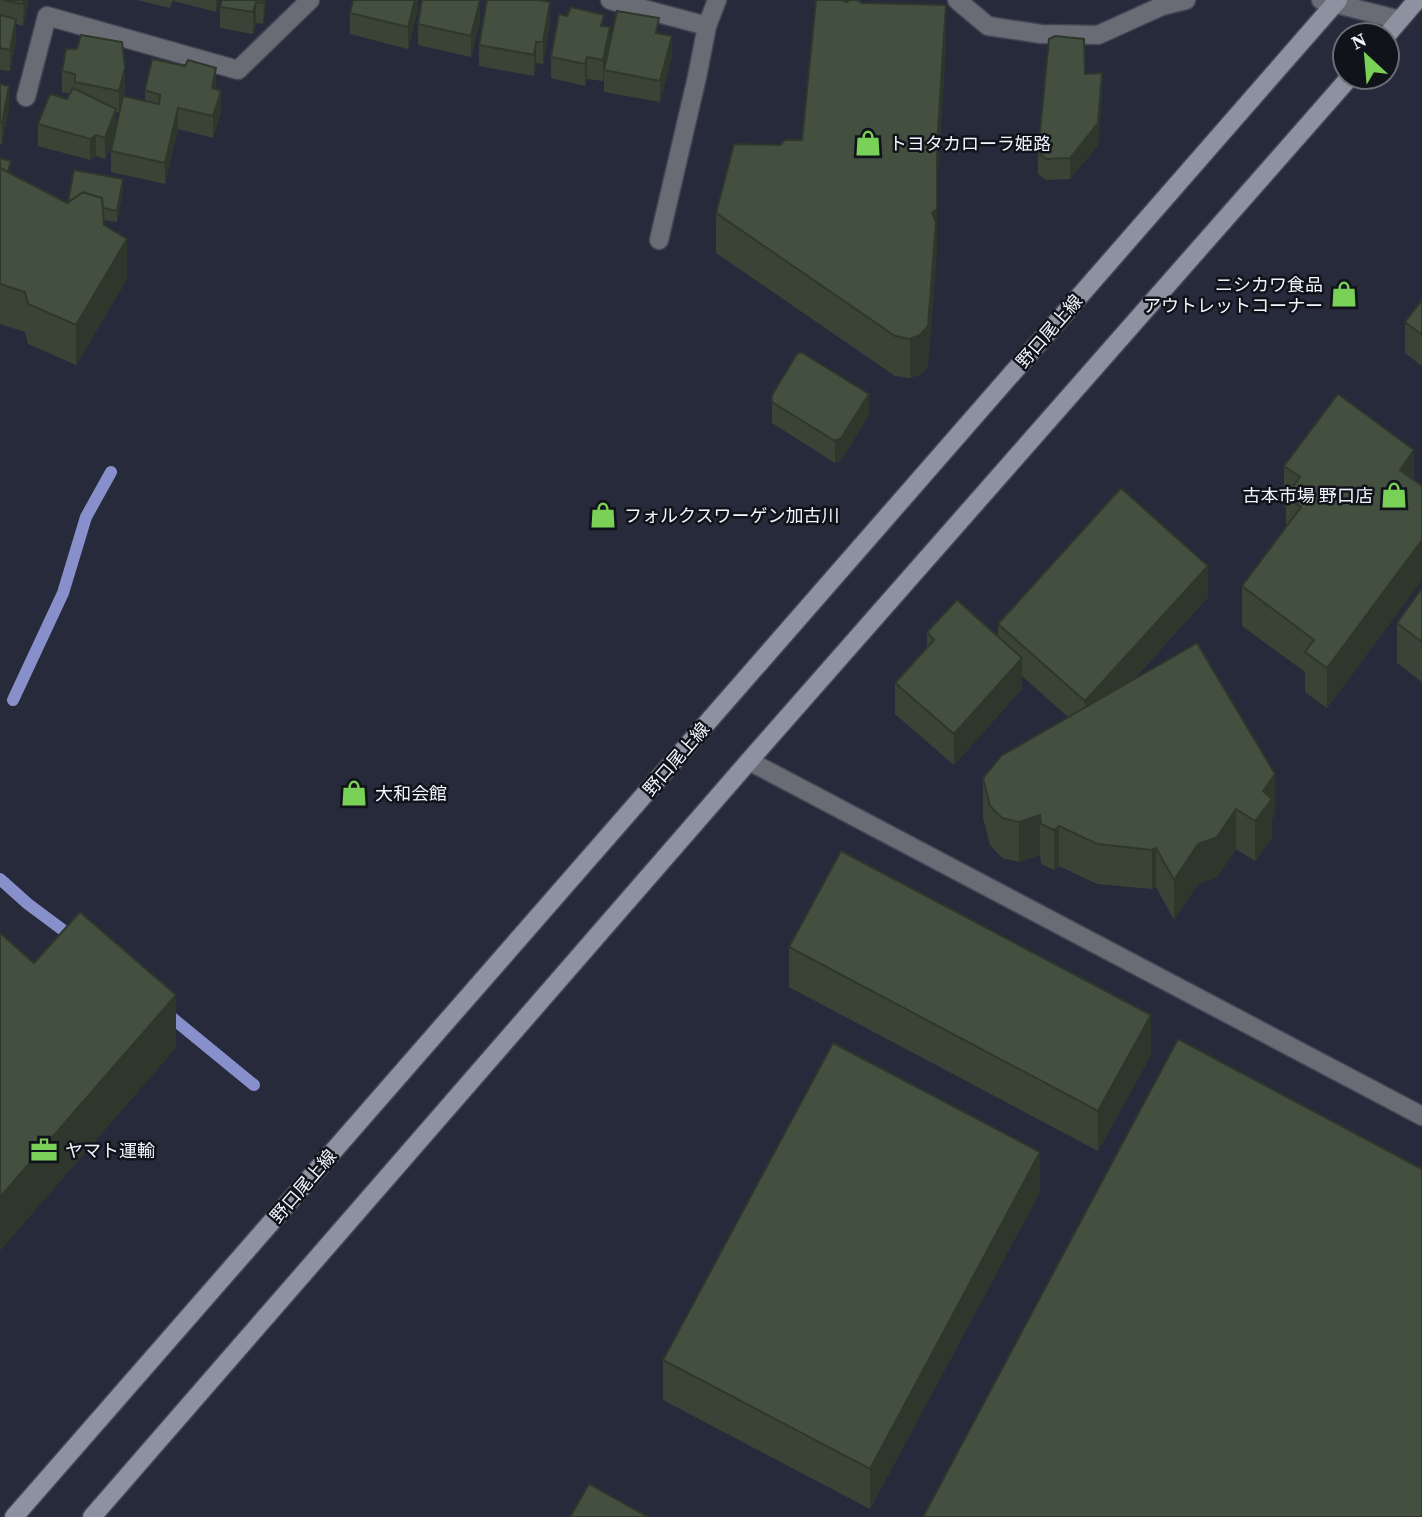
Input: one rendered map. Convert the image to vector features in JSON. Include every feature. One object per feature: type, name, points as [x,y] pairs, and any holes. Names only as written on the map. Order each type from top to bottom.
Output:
[{"type":"main road","points":[[1400,20],[1417,0]]},
{"type":"main road","name":"野口尾上線","points":[[14,1517],[1332,1]]},
{"type":"main road","points":[[92,1517],[749,761],[1338,91]]},
{"type":"street","points":[[26,97],[47,16],[238,70],[310,0]]},
{"type":"street","points":[[659,240],[707,26],[717,0]]},
{"type":"street","points":[[957,0],[988,26],[1041,34],[1098,36],[1162,6],[1186,0]]},
{"type":"street","points":[[615,1],[707,26]]},
{"type":"street","points":[[1332,1],[1400,20]]},
{"type":"street","points":[[749,761],[1422,1116]]},
{"type":"building","points":[[2,0],[24,0],[23,4]]},
{"type":"building","points":[[222,0],[264,0],[263,3],[256,2],[253,12],[220,7]]},
{"type":"building","points":[[353,0],[415,0],[408,27],[350,13]]},
{"type":"building","points":[[422,0],[480,0],[471,36],[418,24]]},
{"type":"building","points":[[487,0],[550,2],[543,42],[536,42],[534,55],[479,45]]},
{"type":"building","points":[[816,0],[946,5],[937,146],[937,209],[932,213],[936,222],[928,326],[920,335],[910,339],[895,336],[716,213],[734,144],[780,145],[785,140],[802,140]]},
{"type":"building","points":[[571,7],[604,15],[601,26],[610,27],[603,60],[587,57],[585,64],[551,57],[559,14],[567,16]]},
{"type":"building","points":[[617,11],[659,18],[656,33],[672,36],[660,81],[604,70]]},
{"type":"building","points":[[0,15],[16,19],[10,50],[0,48]]},
{"type":"building","points":[[81,35],[122,42],[125,68],[119,91],[75,82],[75,74],[62,71],[66,49],[77,49]]},
{"type":"building","points":[[1055,36],[1084,39],[1085,74],[1102,73],[1098,123],[1070,158],[1046,159],[1038,152],[1049,39]]},
{"type":"building","points":[[152,59],[185,66],[188,60],[216,68],[212,88],[221,91],[213,116],[178,108],[165,163],[111,151],[123,96],[159,104],[160,95],[145,90]]},
{"type":"building","points":[[0,84],[9,86],[2,123],[0,122]]},
{"type":"building","points":[[73,88],[116,109],[105,138],[96,135],[90,139],[38,124],[50,94],[67,99]]},
{"type":"building","points":[[0,158],[11,161],[8,172],[0,168]]},
{"type":"building","points":[[0,168],[67,203],[83,192],[102,198],[104,225],[127,239],[76,325],[28,304],[25,292],[0,284]]},
{"type":"building","points":[[74,170],[123,179],[117,211],[103,208],[102,198],[83,192],[68,202]]},
{"type":"building","points":[[1422,300],[1422,335],[1405,322]]},
{"type":"building","points":[[801,352],[869,394],[841,438],[835,441],[772,402],[772,395],[797,354]]},
{"type":"building","points":[[1338,394],[1414,450],[1400,470],[1422,486],[1422,540],[1327,668],[1305,652],[1314,640],[1242,586],[1301,507],[1286,496],[1300,477],[1284,466]]},
{"type":"building","points":[[1121,488],[1208,566],[1085,701],[998,624]]},
{"type":"building","points":[[1422,588],[1422,642],[1397,623]]},
{"type":"building","points":[[957,600],[1022,658],[954,734],[895,683],[934,640],[927,632]]},
{"type":"building","points":[[1197,643],[1275,774],[1263,791],[1272,799],[1255,821],[1236,809],[1217,837],[1198,844],[1174,880],[1156,848],[1152,850],[1097,844],[1059,826],[1054,830],[1041,824],[1040,815],[1019,822],[1002,818],[990,806],[983,778],[1001,756]]},
{"type":"building","points":[[841,851],[1151,1015],[1098,1111],[789,947]]},
{"type":"building","name":"ヤマト運輸","points":[[80,912],[176,995],[0,1197],[0,933],[34,963]]},
{"type":"building","points":[[1178,1039],[1422,1169],[1422,1517],[923,1517]]},
{"type":"building","points":[[833,1043],[1040,1152],[870,1469],[663,1360]]},
{"type":"building","points":[[589,1484],[648,1517],[570,1517]]},
{"type":"waterway","points":[[13,700],[63,593],[86,517],[111,472]]},
{"type":"waterway","points":[[0,879],[75,939]]},
{"type":"waterway","points":[[165,1012],[254,1085]]},
{"type":"place","name":"トヨタカローラ姫路","points":[[868,143]]},
{"type":"place","name":"ニシカワ食品 アウトレットコーナー","points":[[1344,294]]},
{"type":"place","name":"古本市場 野口店","points":[[1394,495]]},
{"type":"place","name":"フォルクスワーゲン加古川","points":[[603,515]]},
{"type":"place","name":"大和会館","points":[[354,793]]},
{"type":"place","name":"ヤマト運輸","points":[[44,1150]]}]
